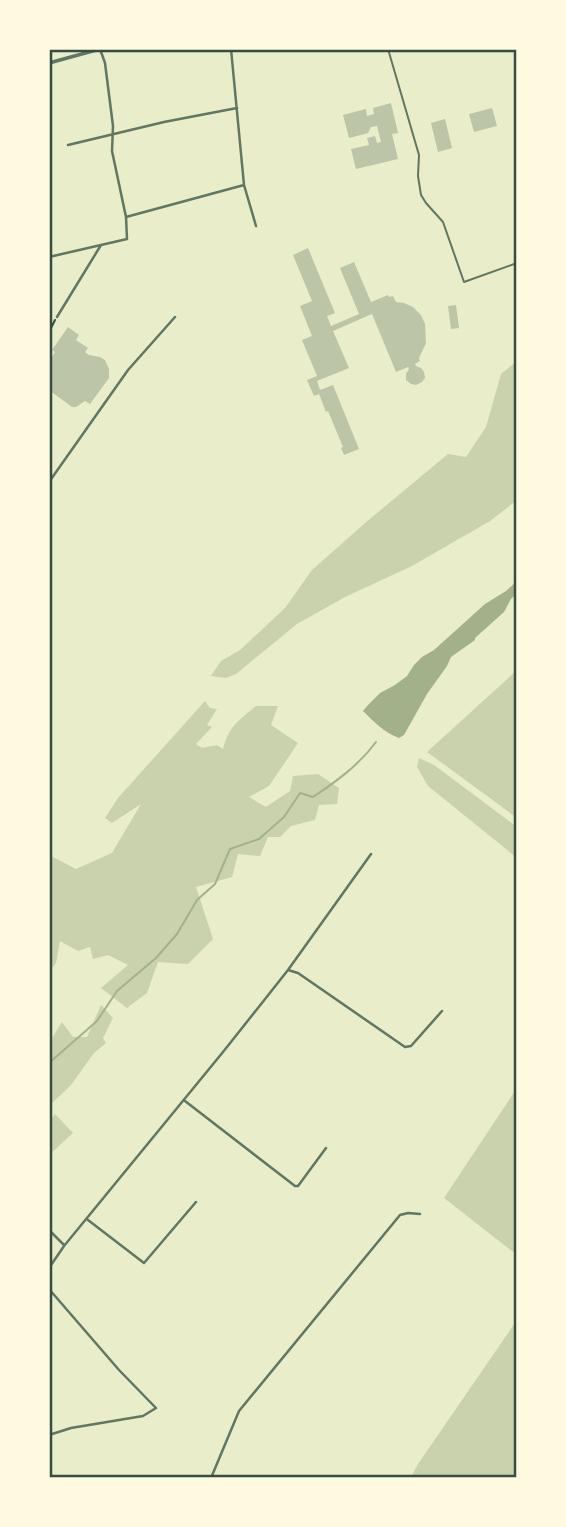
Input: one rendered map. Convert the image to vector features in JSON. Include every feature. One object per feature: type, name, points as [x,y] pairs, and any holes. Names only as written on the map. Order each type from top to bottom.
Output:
[{"type":"street","points":[[49,64],[100,49],[105,62],[113,135],[112,151],[128,239],[49,257]]},
{"type":"street","points":[[232,49],[244,186],[256,226]]},
{"type":"street","points":[[68,145],[237,108]]},
{"type":"street","points":[[126,217],[244,186]]},
{"type":"street","points":[[57,317],[102,245]]},
{"type":"street","points":[[49,482],[128,370],[175,317]]},
{"type":"street","points":[[49,1268],[288,970],[371,854]]},
{"type":"street","points":[[288,970],[298,973],[405,1047],[411,1046],[442,1011]]},
{"type":"street","points":[[184,1100],[295,1186],[298,1186],[326,1148]]},
{"type":"street","points":[[86,1219],[144,1263],[196,1202]]},
{"type":"street","points":[[211,1478],[239,1411],[400,1215],[420,1214]]},
{"type":"street","points":[[49,1230],[64,1246]]},
{"type":"street","points":[[49,1289],[119,1370],[156,1408],[143,1416],[71,1428],[49,1435]]},
{"type":"lane","points":[[388,49],[419,155],[421,194],[443,222],[464,282],[517,263]]},
{"type":"path","points":[[49,332],[57,317]]},
{"type":"shaded area","points":[[517,361],[517,500],[490,521],[412,566],[345,597],[297,624],[236,674],[226,678],[211,676],[221,661],[240,650],[285,608],[312,570],[365,523],[448,454],[466,457],[486,427],[501,374]]},
{"type":"shaded area","points":[[517,581],[517,593],[504,612],[475,640],[451,657],[404,735],[399,738],[389,733],[363,711],[380,693],[407,676],[422,657]]},
{"type":"shaded area","points":[[517,670],[517,818],[427,752]]},
{"type":"shaded area","points":[[205,701],[210,708],[217,709],[207,725],[212,727],[196,744],[202,748],[217,745],[223,749],[231,729],[256,706],[278,706],[271,725],[298,743],[269,786],[249,797],[266,807],[290,791],[293,776],[318,774],[339,788],[337,804],[319,805],[315,820],[291,826],[280,837],[268,837],[260,856],[238,854],[232,877],[196,887],[213,939],[188,964],[158,962],[147,993],[127,1008],[101,988],[128,965],[108,955],[93,959],[90,947],[78,951],[60,941],[56,963],[49,972],[49,855],[76,869],[112,853],[141,804],[112,823],[105,818],[118,798]]},
{"type":"shaded area","points":[[419,758],[434,765],[517,827],[517,858],[428,786],[417,767]]},
{"type":"shaded area","points":[[101,1005],[113,1018],[103,1038],[106,1043],[94,1053],[71,1085],[49,1106],[49,1043],[62,1022],[73,1037],[87,1037]]},
{"type":"shaded area","points":[[517,1088],[517,1253],[444,1198]]},
{"type":"shaded area","points":[[55,1114],[73,1133],[49,1155],[49,1121]]},
{"type":"shaded area","points":[[517,1320],[517,1478],[412,1478],[418,1464]]},
{"type":"building","points":[[391,103],[398,133],[392,134],[398,159],[356,169],[351,149],[369,145],[367,138],[375,136],[377,143],[381,142],[377,126],[371,127],[368,133],[349,138],[343,115],[366,109],[367,116],[374,114],[373,108]]},
{"type":"building","points":[[492,108],[497,126],[474,132],[469,114]]},
{"type":"building","points":[[445,119],[452,148],[438,152],[431,123]]},
{"type":"building","points":[[308,248],[335,313],[327,316],[331,326],[359,314],[340,268],[354,262],[371,302],[388,295],[393,296],[396,302],[413,307],[425,324],[426,343],[420,361],[415,364],[424,372],[425,378],[416,385],[406,380],[408,367],[396,372],[372,314],[333,331],[349,368],[317,381],[320,390],[333,385],[359,449],[344,455],[328,411],[326,412],[319,394],[314,396],[307,380],[317,376],[302,340],[312,336],[300,306],[312,301],[293,255]]},
{"type":"building","points":[[456,305],[459,328],[451,329],[448,306]]},
{"type":"building","points":[[68,327],[79,335],[76,340],[88,348],[85,352],[105,360],[109,369],[109,378],[90,404],[85,401],[76,407],[72,407],[49,390],[49,361],[55,352],[52,350]]},
{"type":"waterway","points":[[49,1063],[97,1021],[117,991],[156,958],[177,934],[197,900],[215,884],[230,849],[259,839],[284,817],[300,793],[313,797],[331,785],[376,742]]}]
